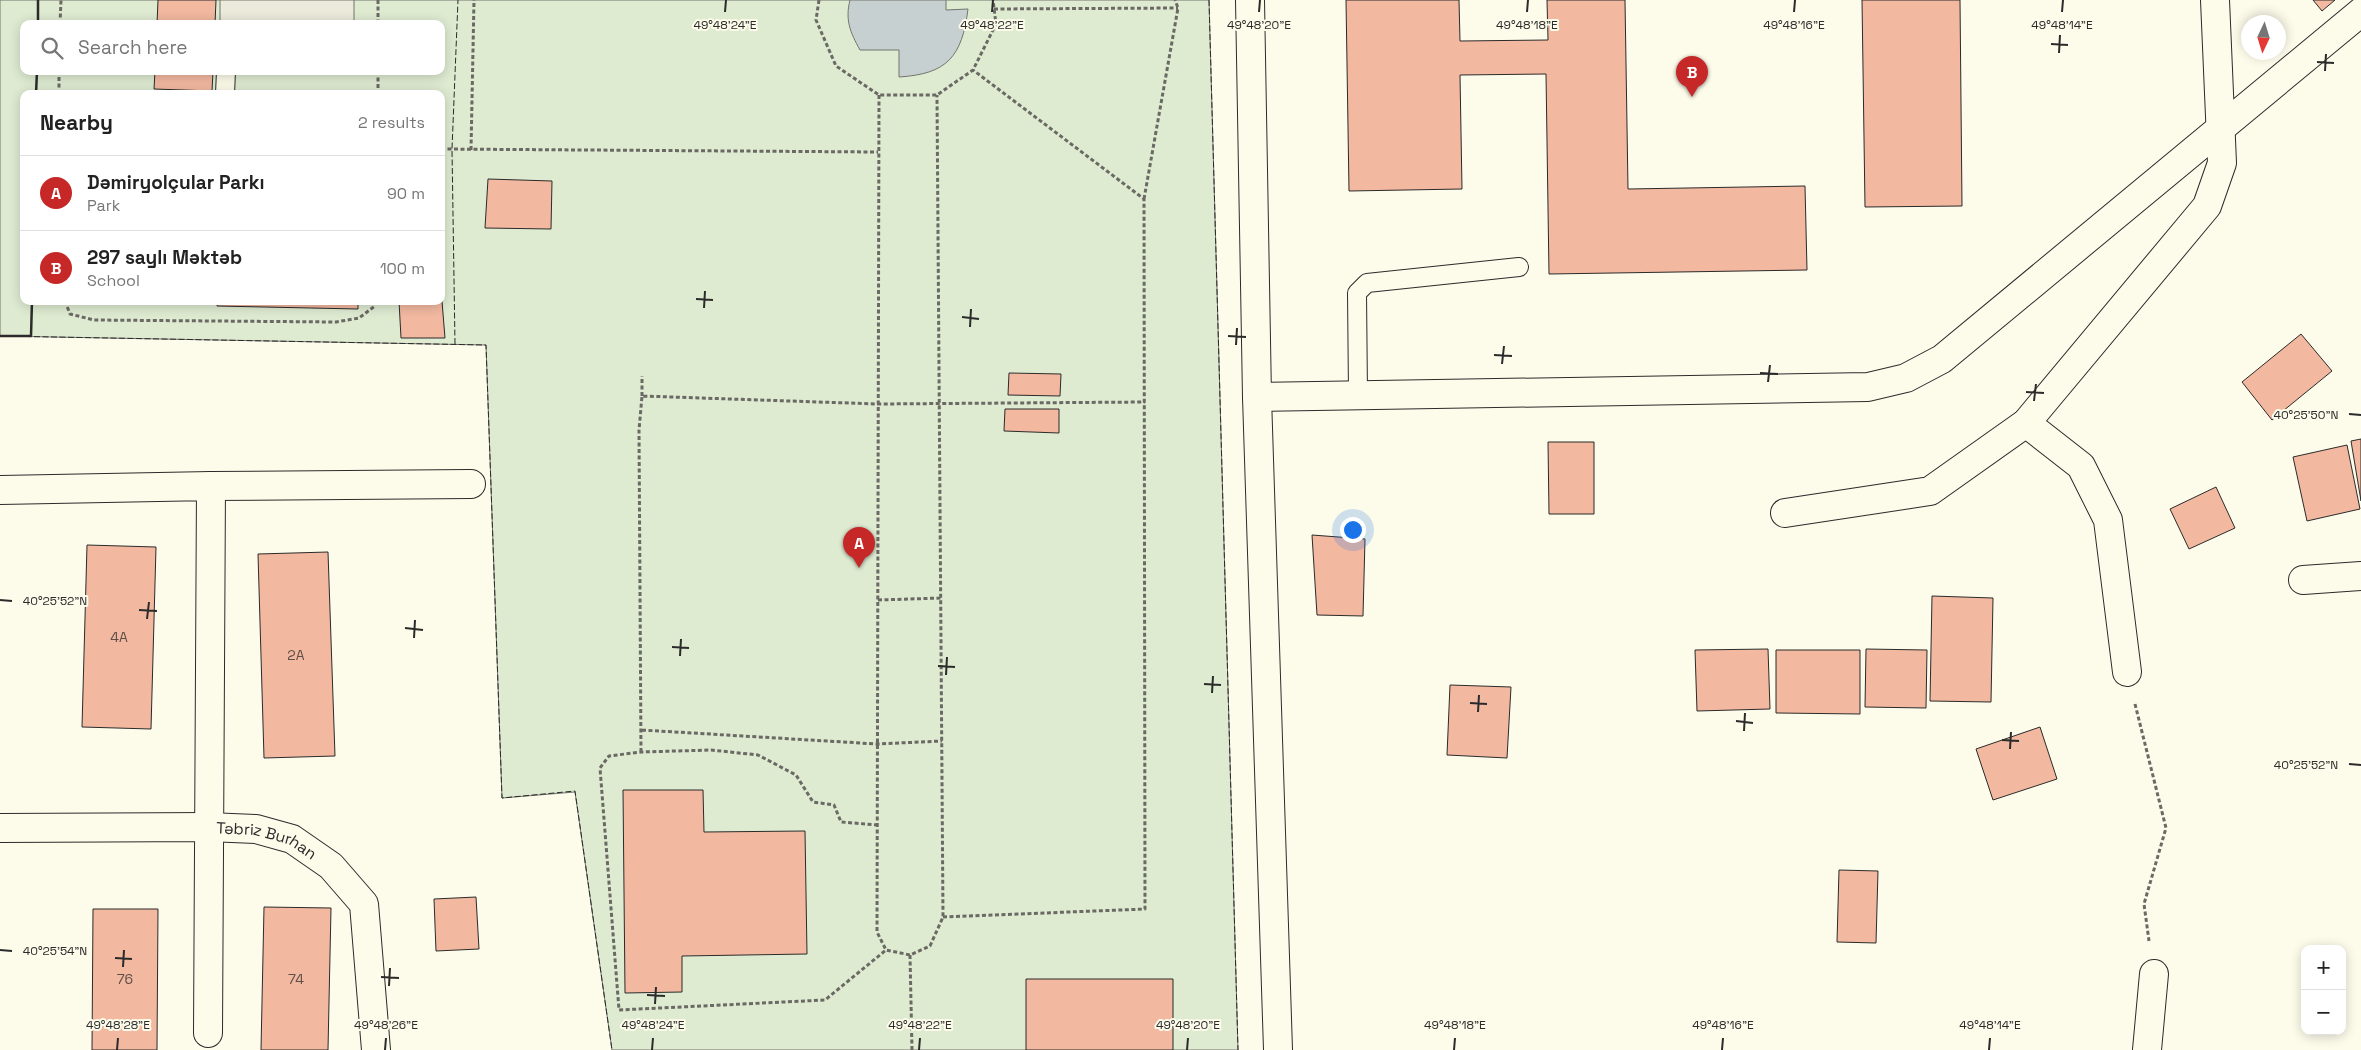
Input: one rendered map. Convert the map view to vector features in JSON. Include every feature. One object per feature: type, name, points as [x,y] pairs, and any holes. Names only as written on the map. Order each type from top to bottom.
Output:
[{"type":"street","points":[[1250,0],[1257,397],[1278,1050]]},
{"type":"street","points":[[1784,513],[1930,491],[2026,424],[2207,206],[2222,163],[2216,0]]},
{"type":"street","points":[[1257,397],[1868,387],[1906,378],[1942,359],[2361,12]]},
{"type":"street","points":[[2026,424],[2081,466],[2108,520],[2127,672]]},
{"type":"street","points":[[0,490],[471,484]]},
{"type":"street","points":[[208,1033],[211,486]]},
{"type":"street","points":[[2303,580],[2361,576]]},
{"type":"street","name":"Təbriz Burhan","points":[[0,828],[208,827],[256,829],[292,839],[331,866],[364,904],[376,1050]]},
{"type":"street","points":[[2147,1050],[2154,974]]},
{"type":"lane","points":[[226,75],[226,90]]},
{"type":"lane","points":[[1358,394],[1357,293],[1367,283],[1519,267]]},
{"type":"path","points":[[60,20],[61,0]]},
{"type":"path","points":[[378,0],[378,20]]},
{"type":"path","points":[[471,150],[474,0]]},
{"type":"path","points":[[819,0],[816,20],[836,66],[878,95],[937,95],[973,70],[996,24],[993,0]]},
{"type":"path","points":[[943,916],[1145,909],[1144,199],[1178,8],[1176,0]]},
{"type":"path","points":[[994,9],[1178,8]]},
{"type":"path","points":[[973,70],[1144,199]]},
{"type":"path","points":[[59,75],[59,90]]},
{"type":"path","points":[[378,75],[378,90]]},
{"type":"path","points":[[878,95],[877,932],[886,950]]},
{"type":"path","points":[[878,825],[841,822],[834,805],[813,802],[796,775],[758,755],[711,750],[642,752],[609,756],[600,768],[619,1010],[825,1000],[886,950],[910,954],[930,946],[943,916],[937,95]]},
{"type":"path","points":[[445,149],[878,152]]},
{"type":"path","points":[[67,305],[70,314],[94,320],[336,322],[359,318],[375,305]]},
{"type":"path","points":[[642,376],[640,430],[642,752]]},
{"type":"path","points":[[642,396],[878,404],[1145,402]]},
{"type":"path","points":[[878,600],[940,598]]},
{"type":"path","points":[[2127,672],[2166,828],[2144,904]]},
{"type":"path","points":[[642,730],[877,744],[942,741]]},
{"type":"path","points":[[910,954],[912,1050]]},
{"type":"green space","points":[[0,0],[1209,0],[1238,1050],[612,1050],[575,792],[502,798],[486,345],[0,336]]},
{"type":"shaded area","points":[[220,0],[354,0],[354,20],[220,20]]},
{"type":"shaded area","points":[[850,0],[946,0],[946,10],[968,9],[961,39],[956,51],[949,60],[929,72],[899,77],[899,50],[860,50],[849,26]]},
{"type":"building","points":[[158,0],[216,0],[215,20],[157,20]]},
{"type":"building","points":[[1346,0],[1459,0],[1460,41],[1548,40],[1547,0],[1625,0],[1628,189],[1805,186],[1807,270],[1549,274],[1546,74],[1460,75],[1462,189],[1349,191]]},
{"type":"building","points":[[1862,0],[1960,0],[1962,206],[1865,207]]},
{"type":"building","points":[[2313,0],[2335,0],[2322,11]]},
{"type":"building","points":[[155,75],[213,75],[212,90],[154,89]]},
{"type":"building","points":[[488,179],[552,181],[551,229],[485,228]]},
{"type":"building","points":[[358,305],[358,309],[217,306]]},
{"type":"building","points":[[399,305],[442,305],[445,338],[401,338]]},
{"type":"building","points":[[2301,334],[2332,371],[2272,420],[2242,382]]},
{"type":"building","points":[[1009,373],[1061,374],[1060,396],[1008,395]]},
{"type":"building","points":[[1005,409],[1059,409],[1059,433],[1004,431]]},
{"type":"building","points":[[2361,439],[2361,501],[2351,441]]},
{"type":"building","points":[[1548,442],[1594,442],[1594,514],[1549,514]]},
{"type":"building","points":[[2347,445],[2360,509],[2307,521],[2293,457]]},
{"type":"building","points":[[2216,487],[2235,528],[2189,549],[2170,509]]},
{"type":"building","points":[[1312,535],[1365,539],[1363,616],[1317,615]]},
{"type":"building","points":[[87,545],[156,547],[151,729],[82,727]]},
{"type":"building","points":[[328,552],[335,756],[264,758],[258,554]]},
{"type":"building","points":[[1932,596],[1993,598],[1991,702],[1930,701]]},
{"type":"building","points":[[1768,649],[1770,709],[1697,711],[1695,650]]},
{"type":"building","points":[[1866,649],[1927,650],[1926,708],[1865,707]]},
{"type":"building","points":[[1776,650],[1860,650],[1860,714],[1776,713]]},
{"type":"building","points":[[1450,685],[1511,687],[1507,758],[1447,755]]},
{"type":"building","points":[[2040,727],[2057,779],[1993,800],[1976,749]]},
{"type":"building","points":[[623,790],[703,790],[704,832],[805,831],[807,954],[682,956],[682,992],[625,993]]},
{"type":"building","points":[[1839,870],[1878,871],[1876,943],[1837,942]]},
{"type":"building","points":[[476,897],[479,949],[436,951],[434,899]]},
{"type":"building","points":[[264,907],[331,908],[328,1050],[261,1050]]},
{"type":"building","points":[[93,909],[158,909],[157,1050],[92,1050]]},
{"type":"building","points":[[1026,979],[1173,979],[1173,1050],[1026,1050]]},
{"type":"fence","points":[[455,344],[452,149],[458,0]]},
{"type":"fence","points":[[1209,0],[1238,1050]]},
{"type":"fence","points":[[0,336],[486,345],[502,798],[575,791],[612,1050]]},
{"type":"wall","points":[[38,0],[38,20]]},
{"type":"wall","points":[[36,90],[37,75]]},
{"type":"wall","points":[[0,336],[31,336],[32,305]]},
{"type":"place","name":"297 saylı Məktəb","points":[[1692,97]]},
{"type":"place","name":"Dəmiryolçular Parkı","points":[[859,568]]}]
